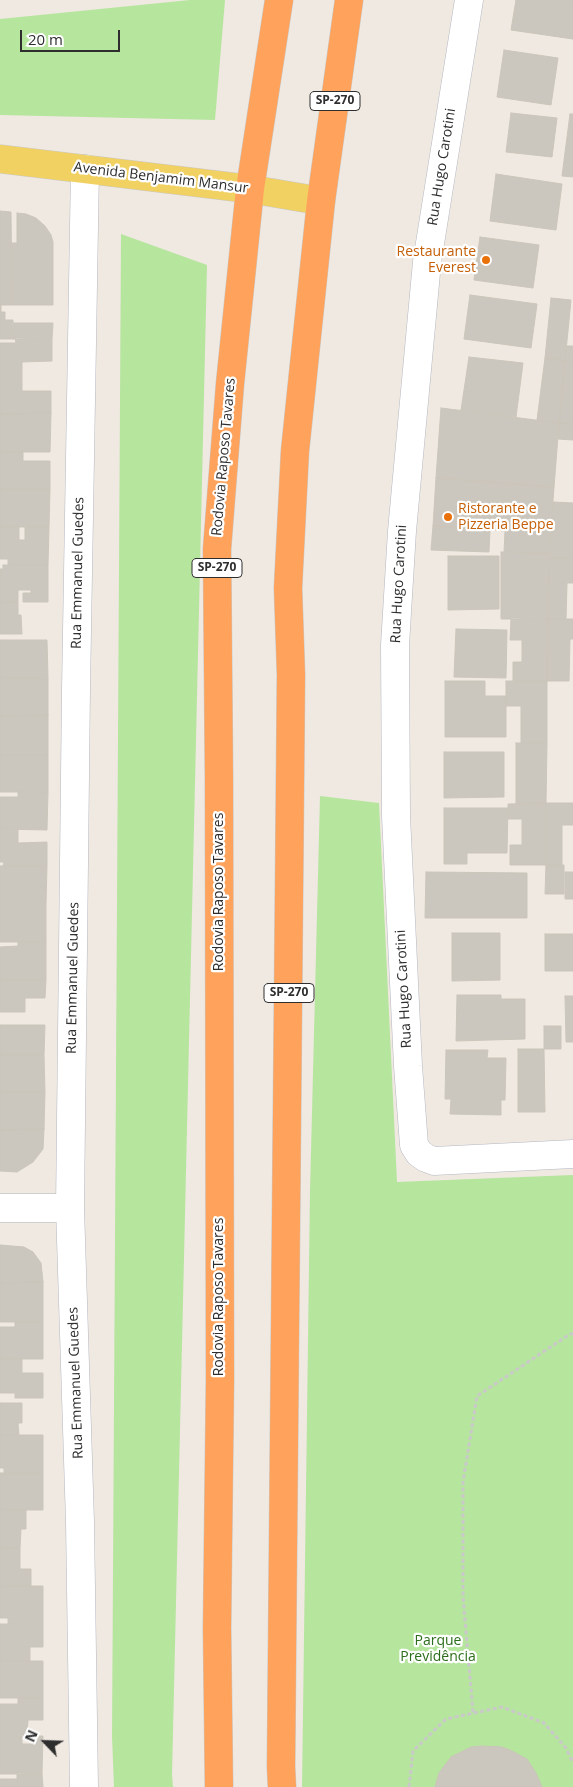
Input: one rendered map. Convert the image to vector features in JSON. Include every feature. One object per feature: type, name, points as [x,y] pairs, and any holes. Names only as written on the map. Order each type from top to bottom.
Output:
[{"type":"highway","name":"Rodovia Raposo Tavares","points":[[219,1787],[217,1628],[220,1380],[217,549],[231,374],[250,188],[279,0]]},
{"type":"highway","name":"SP-270","points":[[282,1787],[291,675],[288,588],[295,451],[321,201],[349,0]]},
{"type":"main road","name":"Avenida Benjamim Mansur","points":[[0,159],[250,188],[321,201]]},
{"type":"street","name":"Rua Hugo Carotini","points":[[469,0],[427,262],[402,531],[396,645],[396,816],[408,1076],[414,1145],[419,1153],[434,1161],[573,1154]]},
{"type":"street","name":"Rua Emmanuel Guedes","points":[[84,1787],[80,1522],[70,1208],[76,679],[85,169]]},
{"type":"street","points":[[0,1208],[70,1208]]},
{"type":"path","points":[[473,1712],[463,1597],[463,1482],[477,1396],[570,1334],[573,1334]]},
{"type":"path","points":[[409,1787],[413,1751],[446,1719],[502,1707],[544,1723],[566,1748],[573,1763]]},
{"type":"green space","points":[[190,0],[225,0],[215,120],[0,115],[0,19]]},
{"type":"green space","points":[[121,234],[207,265],[173,1787],[114,1787],[112,1736]]},
{"type":"green space","name":"Parque Previdência","points":[[320,796],[379,803],[397,1182],[573,1175],[573,1787],[302,1787],[310,1191]]},
{"type":"building","points":[[516,0],[573,0],[573,39],[511,30]]},
{"type":"building","points":[[504,50],[558,58],[551,105],[497,97]]},
{"type":"building","points":[[511,113],[557,118],[552,157],[506,152]]},
{"type":"building","points":[[570,114],[573,114],[573,177],[562,176]]},
{"type":"building","points":[[496,174],[562,184],[556,230],[490,221]]},
{"type":"building","points":[[0,211],[11,212],[12,305],[1,305],[1,312],[5,312],[5,320],[13,320],[13,339],[0,339]]},
{"type":"building","points":[[17,213],[36,218],[51,235],[53,242],[53,305],[12,305],[11,243],[17,243]]},
{"type":"building","points":[[480,237],[539,245],[533,288],[474,280]]},
{"type":"building","points":[[470,295],[537,304],[531,348],[464,339]]},
{"type":"building","points":[[551,298],[571,300],[565,361],[545,358]]},
{"type":"building","points":[[12,323],[53,323],[52,339],[13,339]]},
{"type":"building","points":[[15,338],[52,339],[52,361],[22,362],[22,376],[0,376],[0,343],[16,343]]},
{"type":"building","points":[[566,346],[573,346],[573,361],[565,361]]},
{"type":"building","points":[[469,357],[523,363],[516,417],[461,410]]},
{"type":"building","points":[[545,358],[565,361],[559,423],[537,420]]},
{"type":"building","points":[[565,361],[573,361],[573,424],[559,423]]},
{"type":"building","points":[[0,376],[22,376],[22,391],[51,391],[51,413],[0,414]]},
{"type":"building","points":[[441,408],[559,423],[554,487],[436,478]]},
{"type":"building","points":[[51,413],[50,452],[0,452],[0,414]]},
{"type":"building","points":[[559,423],[573,424],[573,440],[558,439]]},
{"type":"building","points":[[0,452],[23,452],[23,461],[50,461],[50,489],[0,489]]},
{"type":"building","points":[[436,478],[554,487],[549,553],[504,552],[505,531],[433,526]]},
{"type":"building","points":[[0,489],[50,489],[49,527],[0,527]]},
{"type":"building","points":[[553,502],[573,503],[573,558],[549,558]]},
{"type":"building","points":[[433,526],[490,530],[489,552],[431,550]]},
{"type":"building","points":[[0,527],[19,527],[19,540],[25,540],[25,527],[49,527],[48,565],[8,565],[8,559],[0,559]]},
{"type":"building","points":[[501,552],[549,553],[548,619],[501,619]]},
{"type":"building","points":[[448,556],[499,556],[499,609],[448,610]]},
{"type":"building","points":[[549,558],[573,558],[573,583],[567,583],[566,619],[548,619]]},
{"type":"building","points":[[3,565],[48,565],[48,602],[23,602],[23,593],[31,593],[31,590],[18,590],[18,602],[0,602],[0,569],[3,569]]},
{"type":"building","points":[[0,602],[18,602],[18,615],[21,615],[22,634],[0,634]]},
{"type":"building","points":[[511,618],[548,619],[547,681],[513,681],[513,662],[522,662],[522,640],[510,640]]},
{"type":"building","points":[[548,619],[573,619],[573,639],[570,639],[569,681],[547,681]]},
{"type":"building","points":[[456,629],[507,630],[506,678],[454,677]]},
{"type":"building","points":[[0,640],[47,640],[48,678],[0,678]]},
{"type":"building","points":[[0,678],[48,678],[48,715],[0,716]]},
{"type":"building","points":[[445,681],[485,681],[485,696],[506,696],[506,737],[445,737]]},
{"type":"building","points":[[506,681],[547,681],[547,743],[521,743],[521,706],[506,706]]},
{"type":"building","points":[[48,715],[48,755],[0,755],[0,716]]},
{"type":"building","points":[[516,743],[547,743],[546,803],[516,804]]},
{"type":"building","points":[[444,752],[504,752],[504,797],[444,798]]},
{"type":"building","points":[[0,755],[48,755],[48,792],[0,792]]},
{"type":"building","points":[[18,792],[48,792],[47,830],[0,829],[0,797],[18,797]]},
{"type":"building","points":[[546,803],[546,865],[510,865],[510,845],[522,845],[522,819],[508,819],[508,804]]},
{"type":"building","points":[[546,803],[573,803],[573,825],[562,825],[562,865],[546,865]]},
{"type":"building","points":[[444,808],[508,808],[507,853],[467,853],[467,864],[444,864]]},
{"type":"building","points":[[0,829],[18,829],[18,843],[47,842],[47,866],[3,866],[4,862],[0,862]]},
{"type":"building","points":[[546,865],[564,865],[564,894],[545,894]]},
{"type":"building","points":[[0,866],[47,866],[46,904],[0,904]]},
{"type":"building","points":[[426,872],[527,873],[527,918],[425,918]]},
{"type":"building","points":[[565,872],[573,872],[573,899],[565,899]]},
{"type":"building","points":[[0,904],[46,904],[46,942],[0,942]]},
{"type":"building","points":[[452,933],[500,933],[500,980],[452,981]]},
{"type":"building","points":[[545,934],[573,934],[573,971],[545,971]]},
{"type":"building","points":[[18,942],[46,942],[46,980],[0,980],[0,947],[18,946]]},
{"type":"building","points":[[0,980],[46,980],[45,998],[25,998],[25,1012],[0,1012]]},
{"type":"building","points":[[457,995],[501,995],[501,999],[525,999],[525,1039],[456,1041]]},
{"type":"building","points":[[565,996],[573,996],[573,1042],[566,1042]]},
{"type":"building","points":[[0,1025],[45,1025],[44,1055],[0,1055]]},
{"type":"building","points":[[544,1026],[561,1026],[561,1049],[544,1049]]},
{"type":"building","points":[[518,1049],[544,1049],[545,1112],[518,1112]]},
{"type":"building","points":[[446,1050],[488,1050],[487,1058],[506,1058],[505,1100],[501,1100],[501,1115],[450,1114],[451,1099],[445,1099]]},
{"type":"building","points":[[0,1055],[44,1055],[45,1092],[0,1092]]},
{"type":"building","points":[[0,1092],[45,1092],[44,1129],[0,1130]]},
{"type":"building","points":[[44,1129],[43,1149],[33,1162],[17,1172],[0,1171],[0,1130]]},
{"type":"building","points":[[0,1245],[24,1247],[33,1252],[41,1263],[43,1282],[0,1283]]},
{"type":"building","points":[[43,1282],[43,1322],[0,1322],[0,1283]]},
{"type":"building","points":[[15,1322],[43,1322],[43,1359],[0,1359],[0,1327],[15,1327]]},
{"type":"building","points":[[0,1359],[22,1359],[22,1373],[43,1373],[43,1398],[15,1398],[15,1393],[0,1393]]},
{"type":"building","points":[[0,1403],[22,1403],[22,1423],[18,1423],[19,1435],[0,1435]]},
{"type":"building","points":[[0,1435],[43,1435],[43,1473],[4,1473],[4,1468],[0,1468]]},
{"type":"building","points":[[0,1473],[43,1473],[43,1510],[0,1510]]},
{"type":"building","points":[[0,1510],[26,1510],[26,1529],[21,1529],[20,1548],[0,1548]]},
{"type":"building","points":[[0,1548],[20,1548],[20,1569],[31,1569],[31,1586],[0,1586]]},
{"type":"building","points":[[0,1586],[43,1586],[43,1624],[8,1624],[8,1618],[0,1618]]},
{"type":"building","points":[[0,1624],[43,1624],[43,1647],[30,1647],[30,1661],[0,1661]]},
{"type":"building","points":[[0,1661],[43,1661],[43,1698],[0,1698]]},
{"type":"building","points":[[18,1698],[43,1698],[43,1720],[28,1720],[27,1735],[0,1736],[0,1704],[18,1704]]},
{"type":"building","points":[[0,1736],[22,1736],[22,1744],[33,1744],[33,1736],[43,1736],[42,1774],[0,1774]]},
{"type":"building","points":[[471,1747],[502,1747],[527,1759],[542,1787],[435,1787],[439,1773],[451,1757]]},
{"type":"building","points":[[17,1773],[42,1774],[43,1787],[0,1787],[0,1779],[17,1779]]},
{"type":"place","name":"Restaurante Everest","points":[[486,260]]},
{"type":"place","name":"Ristorante e Pizzeria Beppe","points":[[448,517]]}]
